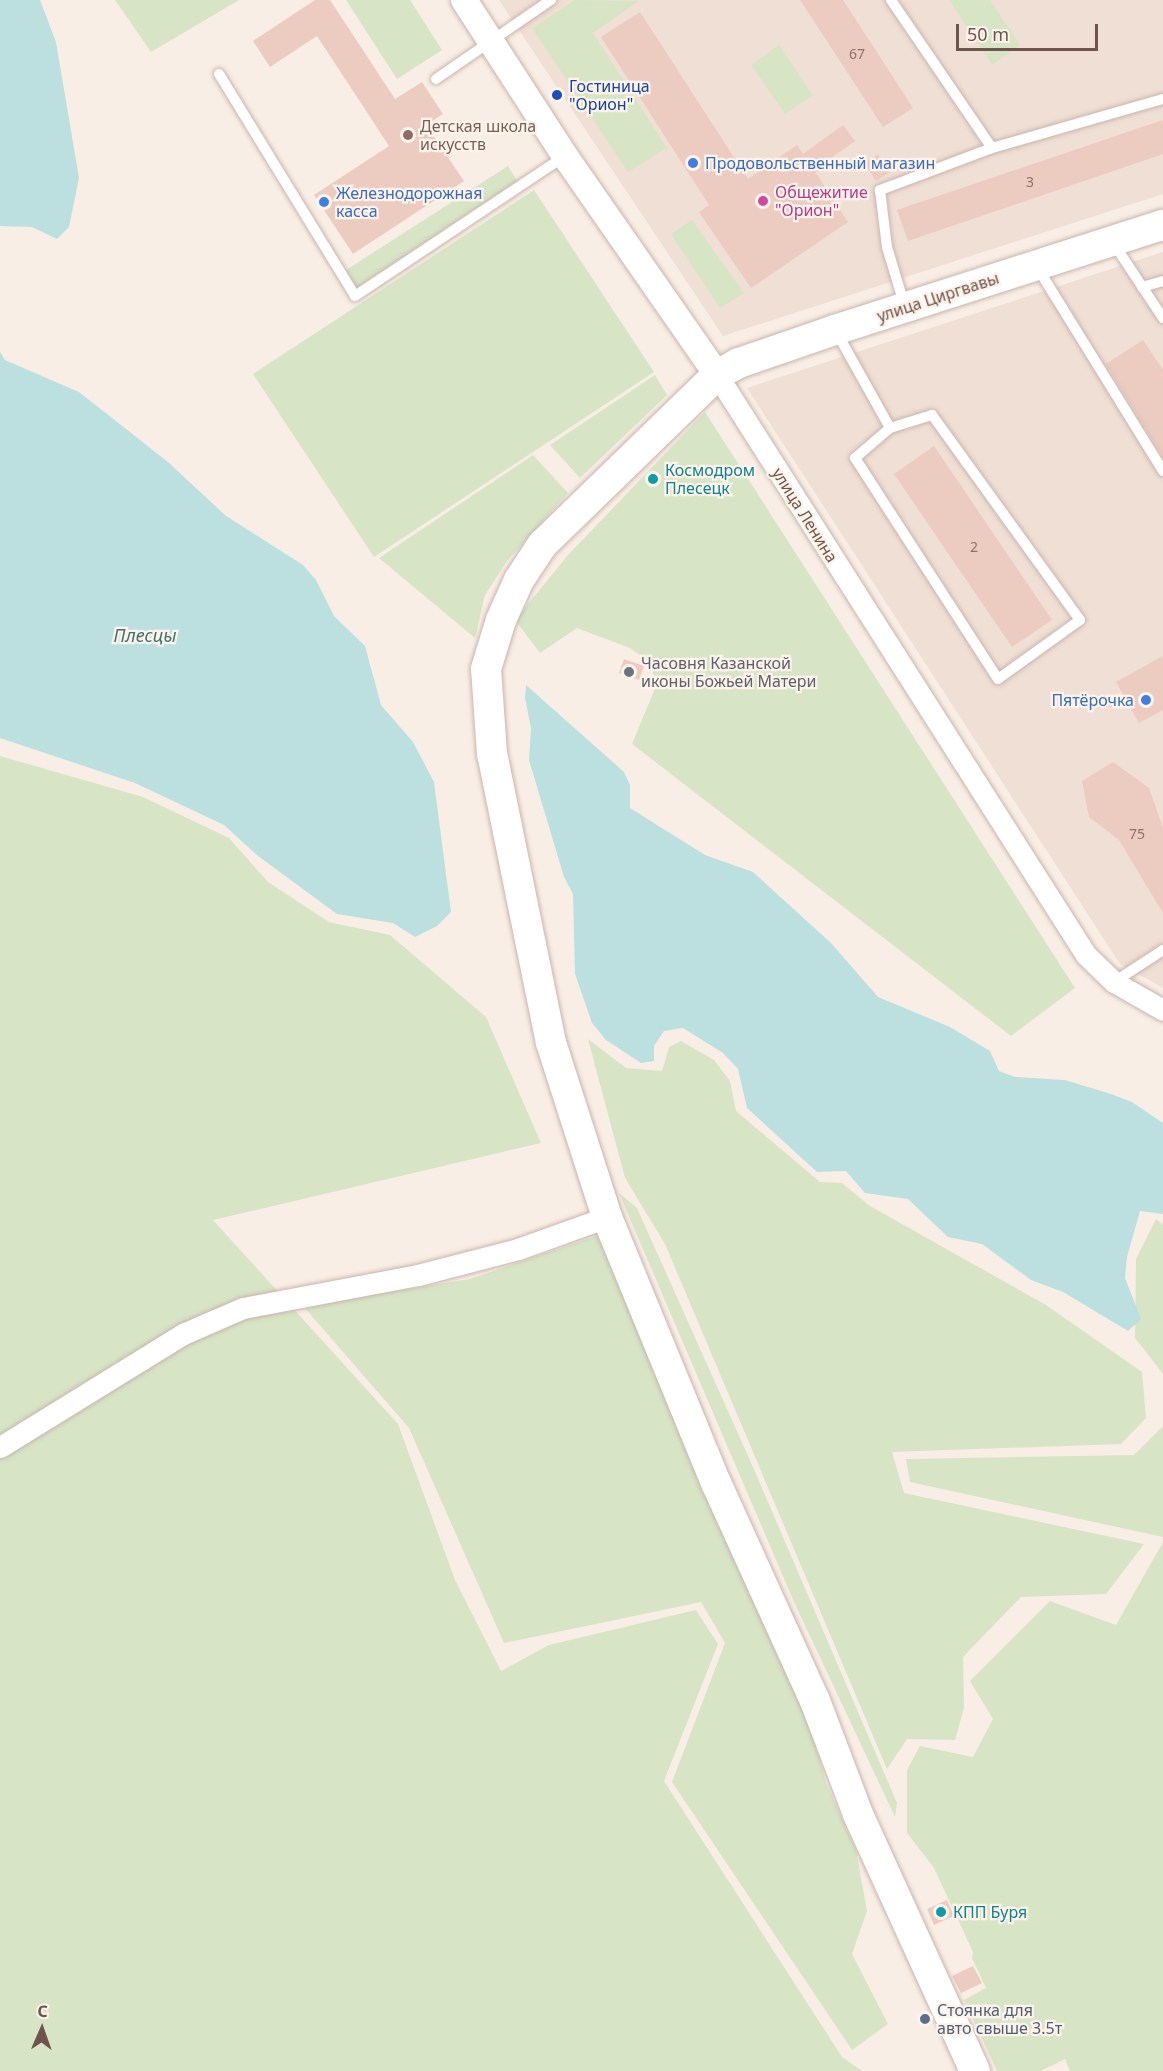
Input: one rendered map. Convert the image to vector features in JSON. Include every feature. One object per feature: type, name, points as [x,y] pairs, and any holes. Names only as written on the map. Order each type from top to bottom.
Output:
[{"type":"main road","name":"улица Циргвавы","points":[[717,375],[835,330],[1163,225]]},
{"type":"main road","points":[[717,375],[542,545],[519,580],[501,620],[486,669],[492,754],[551,1043],[607,1217],[716,1483],[815,1701],[858,1814],[908,1930],[975,2071]]},
{"type":"street","name":"улица Ленина","points":[[464,0],[565,156],[717,375],[1086,955],[1114,982],[1163,1010]]},
{"type":"street","points":[[0,1447],[183,1334],[243,1308],[418,1275],[518,1249],[607,1217]]},
{"type":"lane","points":[[435,80],[551,0]]},
{"type":"lane","points":[[891,0],[992,148]]},
{"type":"lane","points":[[219,74],[355,296],[565,156]]},
{"type":"lane","points":[[905,307],[887,247],[880,190],[992,148],[1163,99]]},
{"type":"lane","points":[[1112,242],[1163,318]]},
{"type":"lane","points":[[1036,266],[1163,471]]},
{"type":"lane","points":[[1142,287],[1163,281]]},
{"type":"lane","points":[[835,330],[890,428]]},
{"type":"lane","points":[[933,415],[1080,620],[998,679],[855,458],[890,428],[933,415]]},
{"type":"lane","points":[[1114,982],[1163,950]]},
{"type":"shaded area","points":[[499,0],[1163,0],[1163,194],[723,336]]},
{"type":"shaded area","points":[[1163,252],[1163,988],[1120,964],[747,388]]},
{"type":"green space","points":[[115,0],[239,0],[151,52]]},
{"type":"green space","points":[[346,0],[410,0],[442,50],[397,79]]},
{"type":"green space","points":[[575,0],[639,1],[593,33],[667,148],[628,172],[532,28]]},
{"type":"green space","points":[[949,0],[990,0],[1020,45],[992,65]]},
{"type":"green space","points":[[779,45],[813,95],[785,114],[751,65]]},
{"type":"green space","points":[[508,166],[519,184],[354,290],[343,272]]},
{"type":"green space","points":[[534,190],[654,372],[374,557],[253,374]]},
{"type":"green space","points":[[692,220],[744,293],[720,308],[671,234]]},
{"type":"green space","points":[[655,375],[667,395],[580,478],[550,445]]},
{"type":"green space","points":[[705,412],[1075,988],[1011,1036],[632,744],[656,686],[651,663],[630,648],[577,628],[540,653],[515,620],[568,555]]},
{"type":"green space","points":[[533,455],[568,493],[507,561],[485,595],[475,638],[379,558]]},
{"type":"green space","points":[[0,756],[143,797],[229,838],[268,882],[329,922],[390,935],[486,1017],[541,1143],[213,1220],[398,1424],[455,1580],[501,1671],[549,1645],[696,1610],[718,1644],[664,1781],[842,2057],[862,2071],[0,2071]]},
{"type":"green space","points":[[588,1039],[626,1068],[662,1071],[669,1047],[681,1041],[714,1060],[730,1081],[736,1111],[820,1182],[842,1183],[870,1206],[1046,1305],[1142,1372],[1146,1418],[1121,1444],[892,1452],[904,1493],[1144,1544],[1106,1594],[1021,1597],[963,1657],[964,1708],[955,1740],[907,1739],[887,1769],[665,1244],[625,1178]]},
{"type":"green space","points":[[619,1193],[637,1208],[753,1467],[897,1803],[895,1817],[794,1602]]},
{"type":"green space","points":[[1156,1219],[1163,1225],[1163,1374],[1135,1338],[1136,1259]]},
{"type":"green space","points":[[596,1236],[614,1263],[803,1699],[826,1783],[856,1850],[867,1911],[852,1954],[888,2024],[852,2050],[672,1782],[725,1643],[701,1602],[504,1643],[409,1428],[303,1306],[470,1279]]},
{"type":"green space","points":[[1163,1426],[1163,1537],[910,1482],[906,1459],[1134,1455]]},
{"type":"green space","points":[[1163,1542],[1163,2071],[1070,2071],[1065,2059],[1041,2071],[997,2071],[964,2000],[986,1988],[972,1958],[973,1952],[934,1868],[907,1833],[907,1770],[920,1746],[973,1757],[993,1719],[970,1681],[1050,1601],[1116,1625]]},
{"type":"water","points":[[0,0],[40,0],[56,42],[79,178],[69,227],[57,239],[32,227],[0,226]]},
{"type":"water","name":"Плесцы","points":[[0,352],[5,360],[79,392],[168,462],[226,516],[303,565],[316,580],[334,616],[365,646],[381,705],[413,742],[434,782],[451,912],[437,926],[415,937],[393,923],[337,914],[258,856],[224,825],[135,783],[0,738]]},
{"type":"water","points":[[526,685],[624,772],[630,785],[630,808],[705,855],[753,872],[831,943],[878,997],[950,1027],[990,1051],[999,1071],[1015,1077],[1065,1080],[1111,1094],[1132,1102],[1163,1123],[1163,1214],[1140,1211],[1127,1257],[1125,1278],[1141,1319],[1128,1331],[1063,1292],[1031,1280],[982,1244],[948,1237],[908,1199],[865,1193],[846,1171],[817,1172],[747,1108],[738,1069],[723,1053],[683,1028],[664,1031],[654,1046],[654,1061],[641,1063],[606,1040],[592,1023],[575,974],[573,894],[564,877],[529,760],[531,728],[525,698]]},
{"type":"building","name":"Детская школа искусств","points":[[315,0],[330,0],[395,99],[422,82],[443,114],[426,125],[464,181],[353,254],[314,195],[389,146],[317,36],[270,67],[253,41]]},
{"type":"building","points":[[800,0],[843,0],[913,108],[883,127]]},
{"type":"building","points":[[640,12],[748,179],[797,145],[803,154],[843,125],[855,141],[814,170],[848,222],[751,288],[699,212],[709,205],[601,37]]},
{"type":"building","points":[[1163,120],[1163,154],[908,241],[897,210]]},
{"type":"building","points":[[878,154],[890,172],[876,181],[864,163]]},
{"type":"building","points":[[1143,340],[1163,370],[1163,457],[1106,364]]},
{"type":"building","points":[[934,446],[1052,620],[1012,647],[894,474]]},
{"type":"building","points":[[1163,656],[1163,710],[1139,723],[1116,682]]},
{"type":"building","points":[[624,659],[644,666],[639,680],[619,673]]},
{"type":"building","points":[[1113,762],[1149,788],[1163,828],[1163,913],[1119,840],[1089,817],[1082,781]]},
{"type":"building","name":"КПП Буря","points":[[947,1900],[954,1916],[934,1925],[927,1909]]},
{"type":"building","points":[[973,1966],[982,1983],[961,1993],[952,1976]]},
{"type":"place","name":"Гостиница \"Орион\"","points":[[557,95]]},
{"type":"place","name":"Детская школа искусств","points":[[408,135]]},
{"type":"place","name":"Продовольственный магазин","points":[[693,163]]},
{"type":"place","name":"Общежитие \"Орион\"","points":[[763,201]]},
{"type":"place","name":"Железнодорожная касса","points":[[324,202]]},
{"type":"place","name":"Космодром Плесецк","points":[[653,479]]},
{"type":"place","name":"Часовня Казанской иконы Божьей Матери","points":[[629,672]]},
{"type":"place","name":"Пятёрочка","points":[[1146,700]]},
{"type":"place","name":"КПП Буря","points":[[941,1912]]},
{"type":"place","name":"Стоянка для авто свыше 3.5т","points":[[925,2019]]}]
